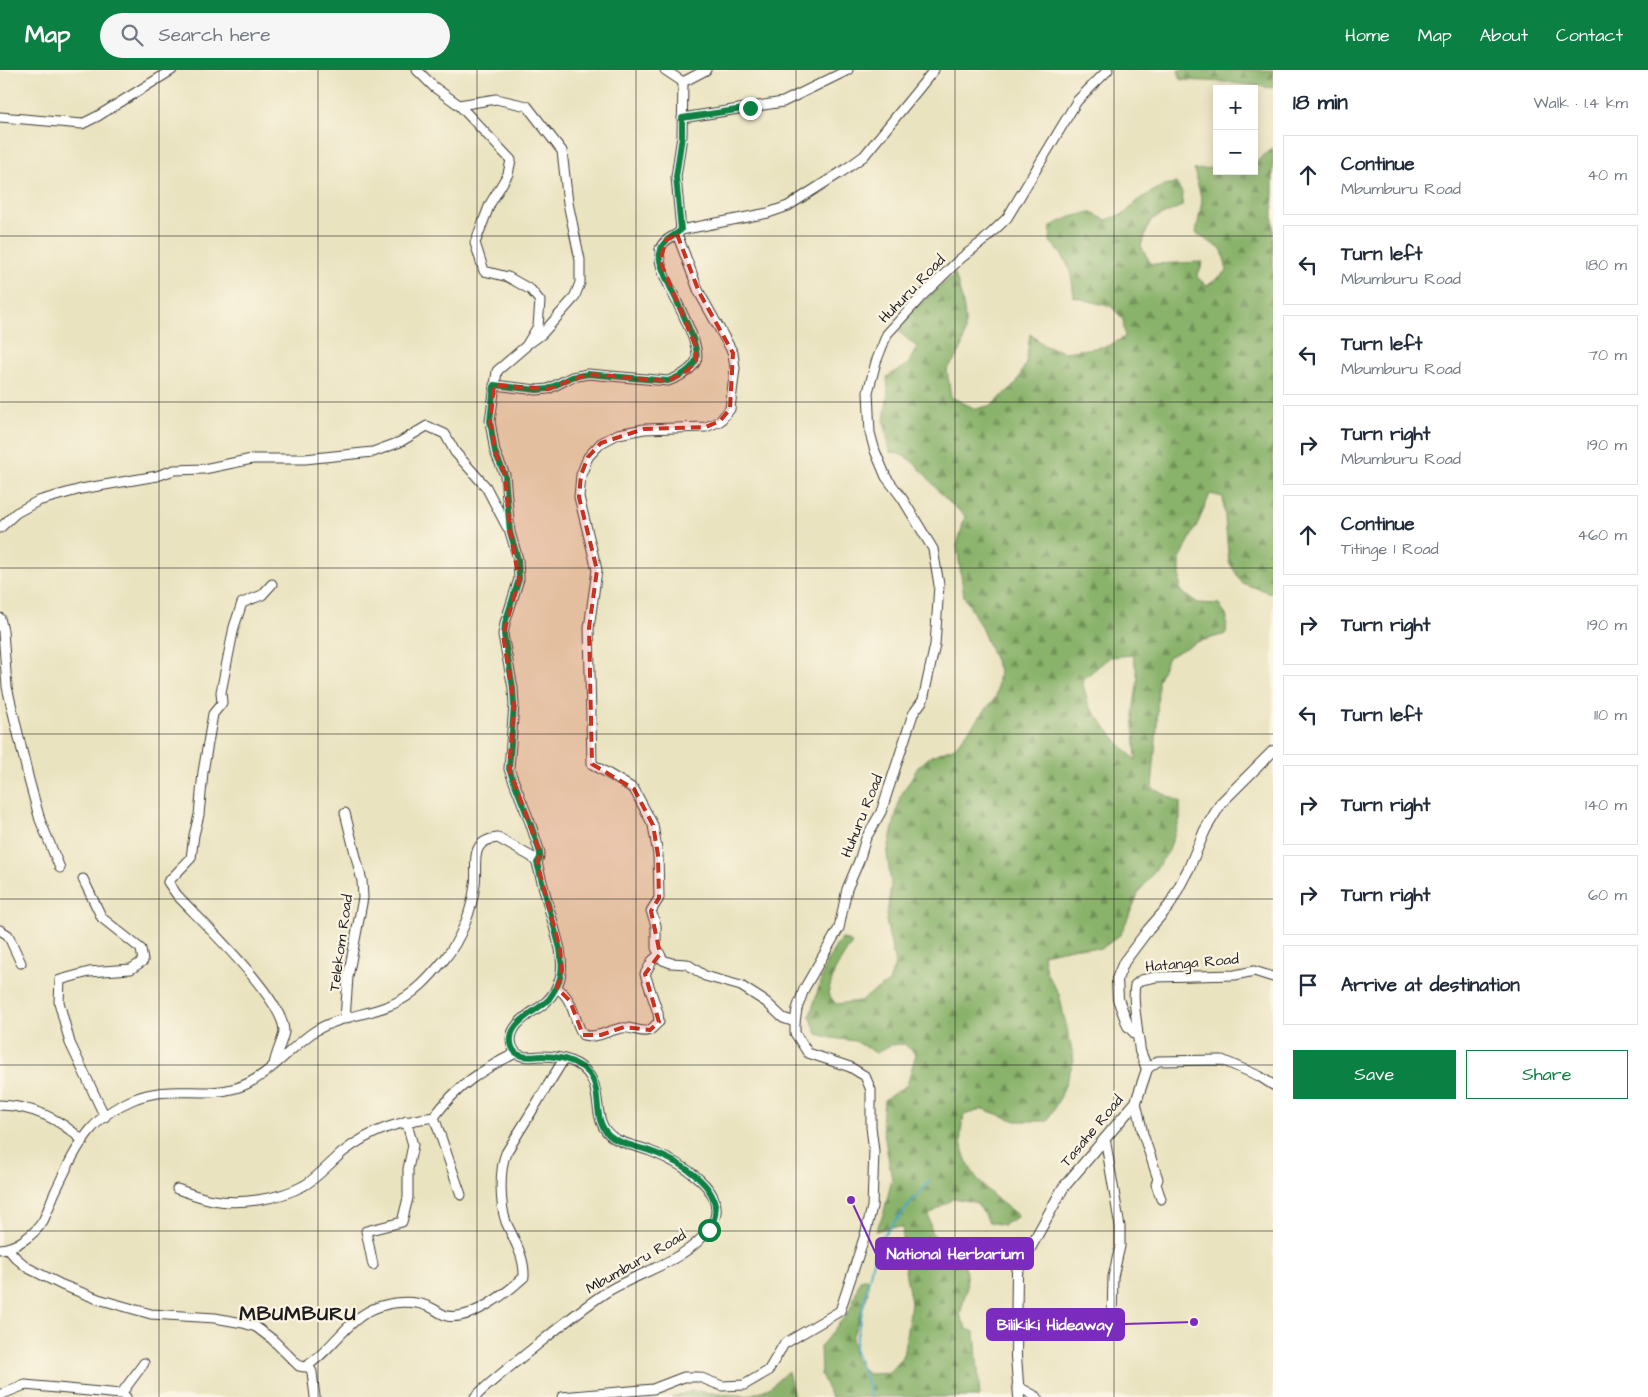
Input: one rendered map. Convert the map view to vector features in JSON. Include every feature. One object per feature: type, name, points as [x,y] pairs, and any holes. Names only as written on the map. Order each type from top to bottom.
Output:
[{"type":"street","points":[[0,117],[82,124],[172,70]]},
{"type":"street","points":[[417,70],[434,87],[460,105],[511,160],[508,174],[490,204],[475,243],[484,271],[508,277],[531,290],[540,301],[538,326],[526,346]]},
{"type":"street","points":[[665,70],[683,82]]},
{"type":"street","points":[[683,82],[706,70]]},
{"type":"street","points":[[682,118],[783,102],[848,70]]},
{"type":"street","points":[[494,385],[537,390],[548,389],[572,377],[588,374],[668,381],[678,378],[696,360],[696,347],[665,278],[660,261],[660,250],[666,240],[679,232],[768,213],[788,206],[864,156],[934,70]]},
{"type":"street","name":"Huhuru Road","points":[[794,1022],[796,1009],[804,989],[839,928],[847,889],[860,860],[866,838],[881,812],[913,714],[923,700],[935,645],[939,585],[933,549],[902,498],[886,477],[870,433],[868,392],[876,362],[887,334],[960,259],[983,241],[1007,218],[1077,101],[1108,70]]},
{"type":"street","points":[[562,1397],[653,1389],[684,1377],[699,1377],[722,1386],[744,1385],[768,1372],[784,1344],[840,1311],[865,1235],[872,1207],[874,1151],[870,1127],[871,1090],[865,1076],[850,1067],[808,1053],[795,1033],[794,1022],[783,1018],[766,1002],[741,986],[705,976],[686,964],[671,963],[663,960],[656,948],[656,925],[651,911],[659,898],[658,854],[653,825],[634,789],[592,764],[589,628],[597,570],[579,497],[581,475],[588,457],[601,442],[618,434],[644,429],[706,427],[720,421],[730,408],[735,368],[733,353],[699,292],[679,232],[676,177],[682,136],[683,82]]},
{"type":"street","points":[[460,105],[496,99],[527,106],[562,151],[568,203],[580,260],[580,283],[574,298],[542,334],[497,370],[490,421],[495,452],[505,475],[510,532],[518,559],[519,579],[505,623],[504,635],[514,705],[509,769],[540,853],[537,863]]},
{"type":"street","points":[[0,528],[16,512],[38,502],[81,488],[157,476],[174,470],[204,469],[252,459],[305,459],[373,452],[400,442],[427,426],[445,434],[455,452],[486,487],[510,532]]},
{"type":"street","points":[[272,584],[262,595],[242,603],[234,627],[221,692],[222,703],[213,714],[203,772],[192,858],[168,882],[177,895],[264,990],[279,1014],[284,1032],[274,1065]]},
{"type":"street","points":[[0,618],[3,631],[7,687],[29,780],[40,820],[60,868]]},
{"type":"street","points":[[1273,751],[1221,803],[1204,830],[1189,868],[1169,906],[1124,962],[1117,979],[1118,999],[1128,1026],[1138,1036],[1140,1051],[1147,1068],[1158,1061],[1222,1060],[1273,1085]]},
{"type":"street","name":"Telekom Road","points":[[345,813],[362,881],[362,898],[348,977],[345,1019]]},
{"type":"street","points":[[177,1189],[214,1200],[259,1200],[303,1186],[345,1151],[381,1128],[406,1121],[434,1117],[448,1099],[468,1080],[491,1065],[516,1053],[511,1041],[512,1034],[518,1024],[523,1018],[550,998],[556,988],[562,970],[560,949],[537,863],[532,857],[498,838],[484,841],[477,850],[475,884],[464,926],[445,958],[434,972],[407,997],[393,1004],[317,1030],[292,1048],[274,1065],[253,1080],[236,1088],[218,1091],[168,1091],[132,1100],[93,1127],[83,1140],[42,1222],[20,1242],[4,1249],[28,1268],[62,1285],[98,1299],[151,1314],[215,1318],[256,1327],[272,1339],[300,1366],[305,1367],[354,1322],[375,1308],[386,1304],[410,1302],[427,1306],[448,1316],[466,1314],[481,1308],[524,1277],[521,1256],[505,1220],[501,1198],[501,1166],[506,1153],[564,1059]]},
{"type":"street","points":[[82,879],[102,918],[141,949],[144,961],[131,969],[89,972],[60,980],[58,1002],[70,1043],[105,1117]]},
{"type":"street","points":[[0,930],[8,935],[21,963]]},
{"type":"street","points":[[556,988],[563,992],[570,1001],[583,1035],[590,1037],[601,1035],[624,1027],[642,1031],[650,1030],[659,1022],[658,1013],[645,974],[652,961],[660,954]]},
{"type":"street","name":"Hatanga Road","points":[[1138,1036],[1133,998],[1135,985],[1140,980],[1156,977],[1236,975],[1254,971],[1273,977]]},
{"type":"street","name":"Mbumburu Road","points":[[475,1397],[565,1322],[605,1293],[686,1251],[700,1239],[714,1221],[716,1210],[716,1203],[712,1193],[676,1162],[648,1150],[622,1142],[609,1135],[603,1128],[599,1117],[597,1090],[592,1078],[584,1068],[564,1059],[522,1056],[516,1053]]},
{"type":"street","name":"Tasahe Road","points":[[1019,1397],[1015,1313],[1017,1272],[1063,1188],[1136,1102],[1147,1068]]},
{"type":"street","points":[[1136,1102],[1143,1134],[1158,1179],[1156,1184],[1161,1199]]},
{"type":"street","points":[[0,1105],[17,1106],[48,1116],[70,1129],[83,1140]]},
{"type":"street","points":[[434,1117],[461,1195]]},
{"type":"street","points":[[373,1265],[366,1231],[402,1222],[408,1198],[408,1169],[412,1145],[406,1121]]},
{"type":"street","points":[[1105,1138],[1120,1227],[1120,1246],[1113,1277],[1112,1318]]},
{"type":"street","points":[[0,1395],[24,1385],[124,1395],[144,1363]]},
{"type":"street","points":[[308,1365],[312,1372],[315,1397]]},
{"type":"street","points":[[1017,1386],[1037,1397]]},
{"type":"highlighted area","points":[[677,234],[699,292],[733,353],[730,409],[720,421],[706,427],[644,429],[601,443],[588,457],[581,475],[579,497],[597,570],[589,628],[592,764],[634,789],[653,825],[658,855],[659,898],[651,911],[660,954],[645,974],[659,1022],[650,1030],[624,1027],[601,1035],[583,1035],[570,1001],[557,988],[562,970],[560,949],[537,863],[540,853],[509,769],[514,705],[503,635],[519,579],[510,532],[505,475],[495,452],[490,421],[494,385],[548,389],[588,374],[668,381],[688,370],[696,360],[696,347],[660,261],[666,240]]},
{"type":"green space","points":[[1178,70],[1273,70],[1273,88],[1226,82],[1181,80]]},
{"type":"green space","points":[[1273,147],[1273,594],[1242,583],[1229,562],[1223,497],[1210,494],[1180,559],[1180,591],[1198,603],[1219,604],[1227,617],[1226,634],[1197,642],[1168,657],[1158,681],[1157,727],[1152,788],[1180,802],[1180,819],[1168,852],[1139,892],[1121,934],[1101,949],[1077,947],[1043,954],[1046,972],[1059,994],[1074,1060],[1061,1096],[1047,1121],[1016,1121],[983,1109],[964,1115],[961,1135],[963,1151],[967,1162],[981,1183],[999,1201],[1019,1216],[1003,1225],[989,1222],[977,1203],[954,1198],[929,1215],[931,1232],[965,1264],[967,1287],[960,1315],[967,1329],[975,1332],[980,1397],[831,1397],[821,1374],[820,1347],[850,1310],[860,1280],[867,1278],[868,1294],[852,1338],[855,1359],[867,1374],[888,1373],[903,1357],[911,1303],[901,1248],[903,1227],[890,1227],[876,1231],[884,1212],[892,1179],[882,1122],[884,1100],[907,1085],[916,1054],[904,1044],[891,1045],[876,1053],[855,1041],[817,1034],[810,1016],[827,961],[841,938],[852,943],[835,970],[828,994],[836,1004],[860,1001],[889,982],[895,964],[886,921],[891,885],[887,854],[900,797],[918,767],[931,756],[955,747],[996,697],[999,670],[980,625],[964,596],[957,546],[965,516],[945,498],[913,462],[906,457],[890,452],[884,422],[888,391],[887,377],[908,364],[917,347],[899,332],[913,310],[955,274],[964,312],[965,332],[960,351],[947,370],[951,397],[976,409],[992,405],[1016,384],[1026,363],[1030,334],[1045,346],[1065,352],[1108,346],[1125,337],[1123,319],[1112,307],[1074,297],[1072,280],[1066,261],[1050,242],[1051,226],[1071,217],[1090,212],[1106,220],[1124,214],[1138,200],[1164,185],[1176,183],[1183,194],[1182,206],[1151,220],[1141,246],[1151,264],[1203,262],[1197,277],[1207,286],[1227,271],[1222,250],[1196,233],[1202,201],[1194,170],[1213,168],[1213,175],[1258,175],[1258,160]],"holes":[[[1133,655],[1138,679],[1133,712],[1136,760],[1117,741],[1089,706],[1082,680],[1110,657]]]},
{"type":"green space","points":[[788,1371],[794,1397],[672,1397],[692,1391],[748,1396],[769,1388]]},
{"type":"waterway","points":[[869,1397],[869,1388],[854,1349],[877,1242],[930,1181]]},
{"type":"place","name":"National Herbarium","points":[[851,1200]]},
{"type":"place","name":"Bilikiki Hideaway","points":[[1194,1322]]},
{"type":"district","name":"MBUMBURU","points":[[298,1314]]},
{"type":"route","points":[[709,1230],[714,1221],[716,1210],[716,1203],[712,1193],[676,1162],[617,1140],[609,1135],[603,1128],[599,1117],[597,1090],[592,1078],[584,1068],[564,1059],[522,1056],[516,1053],[511,1041],[512,1034],[523,1018],[550,998],[560,980],[562,958],[537,863],[540,853],[509,769],[514,705],[504,635],[505,623],[519,579],[518,559],[510,532],[505,475],[495,452],[490,421],[494,385],[537,390],[548,389],[572,377],[588,374],[668,381],[678,378],[688,370],[696,360],[696,347],[665,278],[660,261],[660,250],[666,240],[681,230],[676,177],[682,136],[682,118],[750,108]]}]
